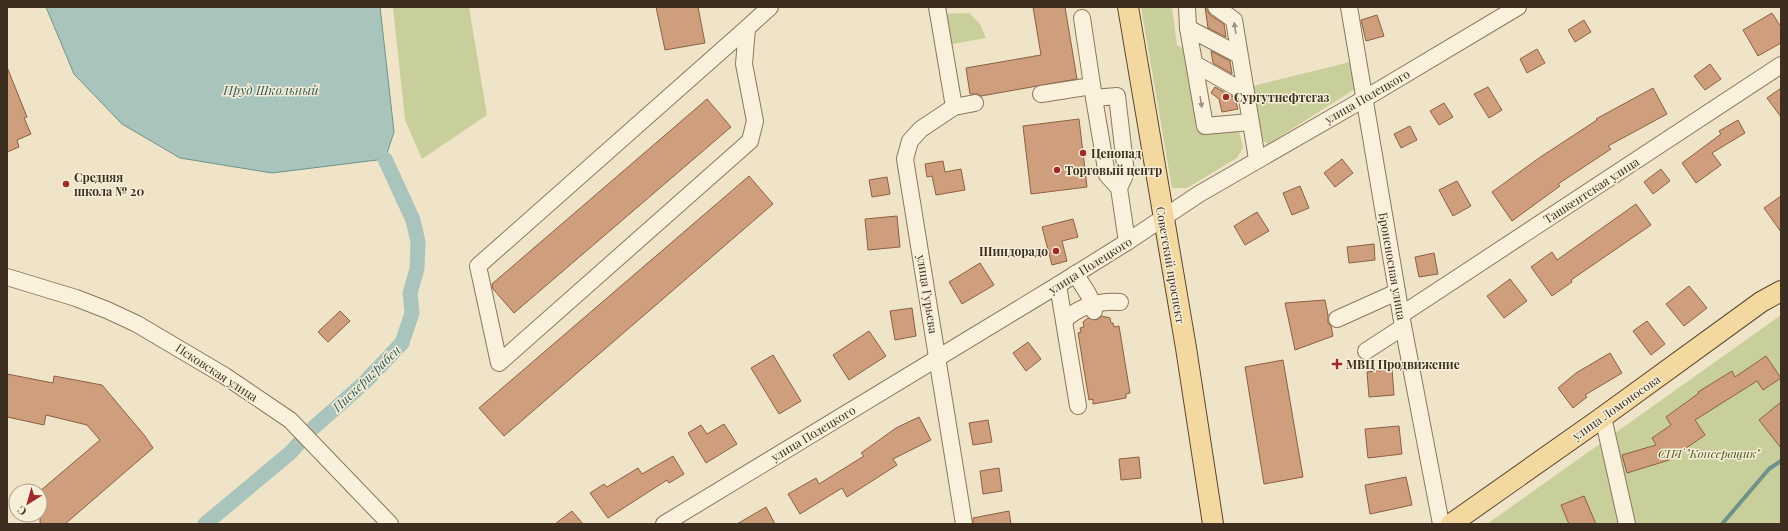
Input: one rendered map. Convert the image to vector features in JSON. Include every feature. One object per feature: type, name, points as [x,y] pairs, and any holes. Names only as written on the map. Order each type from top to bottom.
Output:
[{"type":"main road","name":"Советский проспект","points":[[1128,7],[1186,348],[1213,524]]},
{"type":"main road","name":"улица Ломоносова","points":[[1451,524],[1603,417],[1761,302],[1781,291]]},
{"type":"street","points":[[747,28],[744,64],[755,121],[750,141],[499,364],[478,266],[770,7]]},
{"type":"street","points":[[937,7],[954,106]]},
{"type":"street","points":[[1187,7],[1188,28],[1205,126],[1250,122]]},
{"type":"street","points":[[1216,7],[1234,20],[1257,159]]},
{"type":"street","name":"Броненосная улица","points":[[1349,7],[1402,321],[1440,524]]},
{"type":"street","name":"улица Полецкого","points":[[664,524],[1127,242],[1199,194],[1257,159],[1364,99],[1518,7]]},
{"type":"street","points":[[1082,18],[1107,175],[1119,188]]},
{"type":"street","points":[[1188,28],[1239,54]]},
{"type":"street","points":[[1195,64],[1246,93]]},
{"type":"street","name":"Ташкентская улица","points":[[1366,351],[1402,321],[1781,65]]},
{"type":"street","points":[[1041,94],[1093,92],[1117,96],[1126,173],[1119,188],[1127,242]]},
{"type":"street","name":"улица Гурьева","points":[[964,524],[905,159],[910,141],[921,129],[954,106],[975,103]]},
{"type":"street","points":[[1075,274],[1087,291],[1094,307]]},
{"type":"street","name":"Псковская улица","points":[[7,277],[76,298],[107,310],[137,324],[225,376],[290,420],[390,524]]},
{"type":"street","points":[[1058,284],[1078,406]]},
{"type":"street","points":[[1337,319],[1397,292]]},
{"type":"street","points":[[1064,320],[1081,308],[1094,307],[1110,301],[1120,302]]},
{"type":"street","points":[[1603,417],[1627,524]]},
{"type":"green space","points":[[393,7],[469,7],[487,115],[422,159],[405,120]]},
{"type":"green space","points":[[1141,7],[1172,7],[1177,45],[1188,51],[1198,119],[1221,130],[1222,133],[1238,128],[1243,147],[1237,158],[1187,188],[1172,188]]},
{"type":"green space","points":[[969,13],[980,24],[986,38],[947,45],[940,14]]},
{"type":"green space","points":[[1350,62],[1355,89],[1268,144],[1260,139],[1253,86]]},
{"type":"green space","name":"СНТ \"Консервщик\"","points":[[1781,315],[1781,524],[1487,524]]},
{"type":"water","name":"Пруд Школьный","points":[[46,7],[380,7],[394,132],[385,159],[272,173],[180,158],[122,124],[74,74]]},
{"type":"building","points":[[656,7],[698,7],[705,43],[665,50]]},
{"type":"building","points":[[1033,7],[1065,7],[1077,79],[981,96],[978,94],[970,94],[966,68],[1041,55]]},
{"type":"building","points":[[1205,7],[1210,15],[1224,24],[1226,37],[1208,28]]},
{"type":"building","points":[[1772,13],[1781,27],[1781,43],[1758,56],[1743,30]]},
{"type":"building","points":[[1377,15],[1384,36],[1366,41],[1361,20]]},
{"type":"building","points":[[1584,20],[1591,32],[1575,42],[1568,30]]},
{"type":"building","points":[[1537,49],[1545,63],[1527,73],[1520,59]]},
{"type":"building","points":[[1211,51],[1230,61],[1232,74],[1213,63]]},
{"type":"building","points":[[1710,64],[1721,79],[1705,90],[1694,76]]},
{"type":"building","points":[[7,67],[27,117],[24,118],[31,134],[17,140],[19,147],[7,152]]},
{"type":"building","name":"Сургутнефтегаз","points":[[1215,87],[1235,98],[1238,109],[1222,112],[1219,99],[1211,93]]},
{"type":"building","points":[[1488,87],[1502,110],[1489,118],[1474,94]]},
{"type":"building","points":[[1653,88],[1667,114],[1608,146],[1611,149],[1558,184],[1560,186],[1512,221],[1492,192],[1539,158],[1597,120],[1596,119]]},
{"type":"building","points":[[1781,88],[1781,117],[1767,98]]},
{"type":"building","points":[[707,99],[731,127],[514,313],[493,289],[492,284]]},
{"type":"building","points":[[1444,103],[1453,117],[1439,125],[1430,111]]},
{"type":"building","name":"Торговый центр","points":[[1079,119],[1087,187],[1031,194],[1023,126]]},
{"type":"building","points":[[1738,120],[1745,133],[1712,153],[1721,165],[1696,183],[1682,163],[1721,134],[1719,131]]},
{"type":"building","points":[[1410,126],[1417,140],[1401,148],[1394,134]]},
{"type":"building","points":[[1342,159],[1353,173],[1335,187],[1324,173]]},
{"type":"building","points":[[943,161],[945,172],[961,169],[965,190],[936,195],[932,176],[927,177],[925,164]]},
{"type":"building","points":[[1661,169],[1670,181],[1653,194],[1644,182]]},
{"type":"building","points":[[749,176],[773,204],[504,436],[479,408]]},
{"type":"building","points":[[887,177],[890,194],[872,197],[869,180]]},
{"type":"building","points":[[1457,181],[1471,206],[1453,216],[1439,190]]},
{"type":"building","points":[[1300,186],[1309,208],[1292,215],[1283,193]]},
{"type":"building","points":[[1781,196],[1781,232],[1764,208]]},
{"type":"building","points":[[1636,204],[1651,225],[1571,280],[1572,282],[1552,296],[1531,267],[1552,252],[1557,260]]},
{"type":"building","points":[[1257,212],[1269,231],[1245,245],[1234,226]]},
{"type":"building","points":[[897,216],[900,247],[868,250],[865,219]]},
{"type":"building","name":"Шиндорадо","points":[[1073,219],[1078,237],[1062,241],[1067,261],[1052,265],[1042,227]]},
{"type":"building","points":[[1374,244],[1375,260],[1349,263],[1347,247]]},
{"type":"building","points":[[1434,253],[1438,274],[1419,277],[1415,257]]},
{"type":"building","points":[[980,263],[994,285],[962,304],[949,282]]},
{"type":"building","points":[[1510,279],[1527,301],[1504,318],[1487,296]]},
{"type":"building","points":[[1689,286],[1707,308],[1684,326],[1666,304]]},
{"type":"building","points":[[1325,300],[1328,323],[1331,326],[1333,336],[1295,350],[1285,303]]},
{"type":"building","points":[[912,308],[916,336],[895,340],[890,311]]},
{"type":"building","points":[[340,311],[350,321],[328,342],[318,332]]},
{"type":"building","points":[[1102,316],[1110,318],[1114,327],[1119,326],[1130,393],[1126,394],[1126,398],[1093,404],[1093,399],[1089,400],[1078,333],[1081,332],[1080,328],[1084,327],[1083,322],[1088,318],[1096,320]]},
{"type":"building","points":[[1647,321],[1665,344],[1651,355],[1633,331]]},
{"type":"building","points":[[869,331],[886,356],[849,380],[833,355]]},
{"type":"building","points":[[1028,342],[1041,359],[1026,371],[1013,353]]},
{"type":"building","points":[[1610,353],[1622,373],[1585,395],[1587,397],[1573,408],[1558,388],[1576,373]]},
{"type":"building","points":[[773,355],[801,401],[779,414],[751,368]]},
{"type":"building","points":[[1766,356],[1781,378],[1763,390],[1757,381],[1695,420],[1705,435],[1669,460],[1627,473],[1622,455],[1656,445],[1652,438],[1671,425],[1666,417],[1699,393],[1698,392],[1732,371],[1735,377]]},
{"type":"building","points":[[1283,360],[1303,477],[1264,484],[1245,367]]},
{"type":"building","points":[[1392,369],[1394,395],[1369,397],[1367,372]]},
{"type":"building","points":[[7,374],[53,383],[54,376],[102,385],[145,436],[153,448],[65,524],[40,524],[48,523],[48,484],[100,440],[87,425],[46,415],[44,425],[7,417]]},
{"type":"building","points":[[1781,402],[1781,448],[1759,420]]},
{"type":"building","points":[[919,417],[931,440],[893,459],[897,465],[847,497],[842,488],[800,514],[788,494],[816,478],[819,484],[864,456],[861,453],[896,428]]},
{"type":"building","points":[[988,420],[992,442],[973,445],[969,423]]},
{"type":"building","points":[[724,424],[737,444],[706,463],[688,433],[701,425],[707,434]]},
{"type":"building","points":[[1399,426],[1402,454],[1368,458],[1365,429]]},
{"type":"building","points":[[673,456],[684,474],[669,483],[667,480],[608,518],[590,493],[604,484],[607,487],[638,468],[642,474]]},
{"type":"building","points":[[1139,457],[1141,478],[1121,480],[1119,459]]},
{"type":"building","points":[[999,468],[1002,491],[983,494],[980,471]]},
{"type":"building","points":[[1406,477],[1412,505],[1370,514],[1365,485]]},
{"type":"building","points":[[1584,496],[1596,524],[1569,524],[1561,505]]},
{"type":"building","points":[[766,507],[775,524],[737,524]]},
{"type":"building","points":[[572,511],[583,524],[555,524]]},
{"type":"building","points":[[1009,511],[1011,524],[973,524],[973,518]]},
{"type":"waterway","name":"Пискериграбен","points":[[312,429],[364,383],[402,343],[412,313],[410,293],[417,269],[418,242],[413,220],[385,159]]},
{"type":"waterway","name":"Пискериграбен","points":[[205,524],[290,453],[301,441]]},
{"type":"waterway","points":[[1722,524],[1769,469],[1781,461]]},
{"type":"place","name":"Сургутнефтегаз","points":[[1226,97]]},
{"type":"place","name":"Ценопад","points":[[1083,153]]},
{"type":"place","name":"Торговый центр","points":[[1057,170]]},
{"type":"place","name":"Средняя школа № 20","points":[[66,184]]},
{"type":"place","name":"Шиндорадо","points":[[1056,251]]},
{"type":"place","name":"МВЦ Продвижение","points":[[1337,364]]}]
